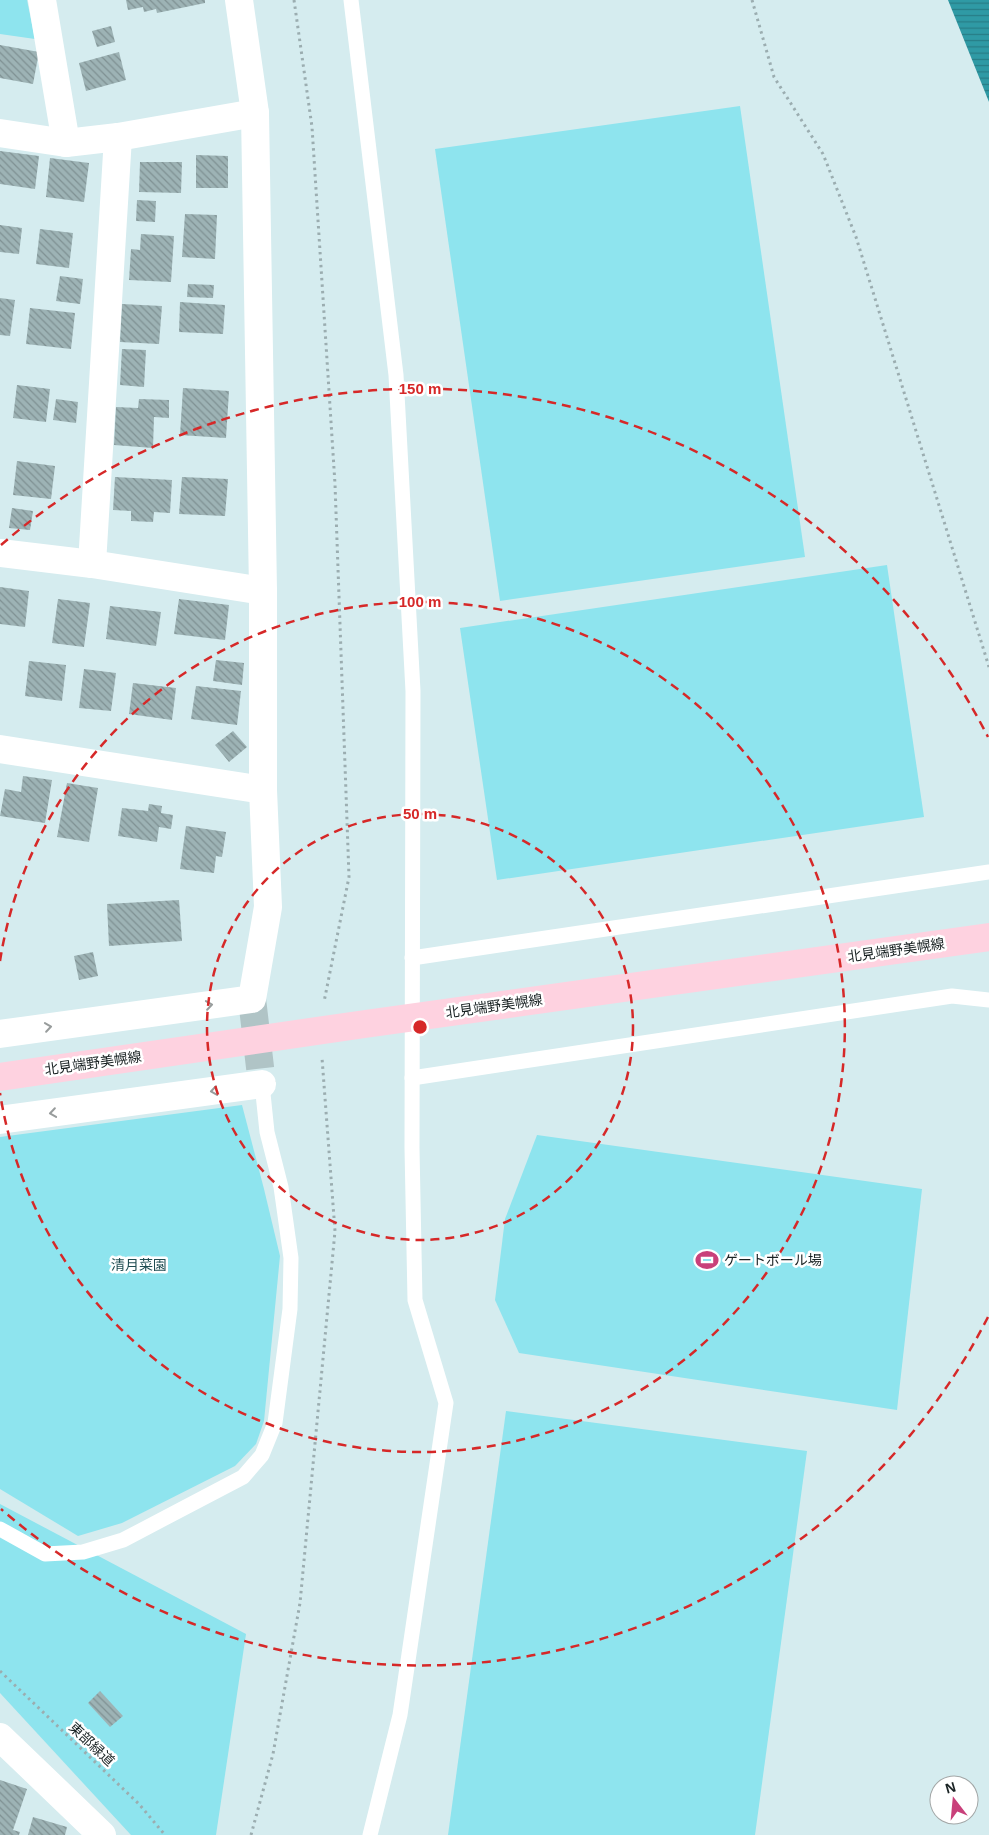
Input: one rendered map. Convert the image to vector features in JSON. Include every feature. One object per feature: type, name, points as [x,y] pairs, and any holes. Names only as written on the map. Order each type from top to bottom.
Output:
[{"type":"main road","name":"北見端野美幌線","points":[[0,1076],[989,937]]},
{"type":"street","points":[[42,0],[66,143]]},
{"type":"street","points":[[0,1034],[252,999],[268,907],[263,790],[255,113],[239,0]]},
{"type":"street","points":[[0,133],[66,143],[118,137],[255,113]]},
{"type":"street","points":[[92,564],[118,137]]},
{"type":"street","points":[[0,553],[92,564],[262,591]]},
{"type":"street","points":[[0,749],[263,790]]},
{"type":"street","points":[[0,1120],[262,1084]]},
{"type":"street","points":[[0,1738],[102,1835]]},
{"type":"lane","points":[[351,0],[396,375],[412,691],[412,1078],[415,1300],[446,1403],[400,1715],[370,1835]]},
{"type":"lane","points":[[412,958],[989,872]]},
{"type":"lane","points":[[412,1078],[952,996],[989,1000]]},
{"type":"lane","points":[[0,1529],[45,1554],[83,1552],[123,1540],[244,1477],[262,1455],[275,1423],[290,1309],[291,1258],[280,1187],[267,1132],[262,1084]]},
{"type":"path","points":[[251,1835],[273,1754],[300,1603],[335,1231],[320,1031],[326,986],[349,877],[335,484],[312,127],[294,0]]},
{"type":"path","points":[[752,0],[774,77],[823,154],[856,237],[989,667]]},
{"type":"path","name":"東部緑道","points":[[0,1671],[139,1804],[165,1835]]},
{"type":"green space","points":[[0,0],[27,0],[35,39],[0,34]]},
{"type":"green space","points":[[740,106],[805,557],[500,601],[435,149]]},
{"type":"green space","points":[[887,565],[924,817],[497,880],[460,628]]},
{"type":"green space","name":"清月菜園","points":[[242,1105],[280,1256],[264,1421],[256,1444],[235,1466],[122,1523],[78,1536],[0,1489],[0,1137]]},
{"type":"green space","name":"ゲートボール場","points":[[537,1135],[922,1189],[897,1410],[519,1353],[495,1300],[505,1219]]},
{"type":"green space","points":[[506,1411],[807,1451],[755,1835],[448,1835]]},
{"type":"green space","points":[[0,1504],[246,1634],[216,1835],[131,1835],[0,1693]]},
{"type":"shaded area","points":[[948,0],[989,0],[989,102]]},
{"type":"building","points":[[126,0],[205,0],[205,3],[157,13],[156,9],[144,12],[143,7],[128,10]]},
{"type":"building","points":[[111,26],[115,42],[97,47],[92,31]]},
{"type":"building","points":[[0,45],[39,52],[33,84],[0,78]]},
{"type":"building","points":[[119,52],[126,80],[86,91],[79,63]]},
{"type":"building","points":[[0,151],[39,156],[35,189],[0,184]]},
{"type":"building","points":[[196,155],[228,156],[228,188],[196,188]]},
{"type":"building","points":[[50,158],[89,163],[84,202],[46,197]]},
{"type":"building","points":[[140,162],[182,162],[181,193],[139,192]]},
{"type":"building","points":[[137,200],[156,201],[155,222],[136,221]]},
{"type":"building","points":[[185,214],[217,215],[215,259],[182,257]]},
{"type":"building","points":[[0,225],[22,228],[19,254],[0,252]]},
{"type":"building","points":[[40,229],[73,233],[69,268],[36,264]]},
{"type":"building","points":[[141,234],[174,236],[171,282],[129,280],[131,249],[140,250]]},
{"type":"building","points":[[60,276],[83,279],[80,304],[56,301]]},
{"type":"building","points":[[188,284],[214,285],[213,298],[187,297]]},
{"type":"building","points":[[0,298],[15,300],[10,336],[0,335]]},
{"type":"building","points":[[180,302],[225,305],[223,334],[179,332]]},
{"type":"building","points":[[122,304],[162,306],[159,344],[120,342]]},
{"type":"building","points":[[30,308],[75,313],[71,349],[26,344]]},
{"type":"building","points":[[122,349],[146,350],[144,387],[120,385]]},
{"type":"building","points":[[17,385],[50,389],[46,422],[13,418]]},
{"type":"building","points":[[183,388],[229,391],[226,438],[180,435]]},
{"type":"building","points":[[56,399],[78,402],[76,423],[53,420]]},
{"type":"building","points":[[139,399],[169,400],[169,418],[154,417],[153,448],[114,445],[116,407],[138,408]]},
{"type":"building","points":[[17,461],[55,466],[51,499],[13,495]]},
{"type":"building","points":[[115,477],[172,480],[170,513],[154,512],[153,522],[131,521],[131,511],[113,510]]},
{"type":"building","points":[[182,477],[228,479],[225,516],[179,514]]},
{"type":"building","points":[[12,508],[33,511],[30,530],[9,528]]},
{"type":"building","points":[[0,587],[29,591],[25,627],[0,624]]},
{"type":"building","points":[[58,599],[90,603],[84,647],[52,643]]},
{"type":"building","points":[[179,599],[229,605],[225,640],[174,634]]},
{"type":"building","points":[[110,606],[161,612],[156,646],[106,639]]},
{"type":"building","points":[[216,660],[244,663],[242,685],[213,681]]},
{"type":"building","points":[[29,661],[66,665],[62,701],[25,696]]},
{"type":"building","points":[[84,669],[116,673],[111,711],[79,708]]},
{"type":"building","points":[[133,683],[176,688],[172,720],[129,714]]},
{"type":"building","points":[[196,686],[241,691],[237,725],[191,719]]},
{"type":"building","points":[[233,731],[247,747],[229,762],[215,745]]},
{"type":"building","points":[[23,776],[52,780],[45,823],[0,816],[5,789],[21,792]]},
{"type":"building","points":[[67,783],[98,788],[89,842],[57,837]]},
{"type":"building","points":[[149,804],[162,806],[161,813],[173,815],[171,829],[159,827],[157,842],[118,836],[122,808],[148,811]]},
{"type":"building","points":[[186,826],[226,832],[222,857],[216,856],[214,873],[180,869]]},
{"type":"building","points":[[179,900],[182,941],[109,946],[107,904]]},
{"type":"building","points":[[93,952],[98,976],[79,980],[74,956]]},
{"type":"building","points":[[100,1691],[123,1716],[110,1727],[88,1703]]},
{"type":"building","points":[[0,1780],[27,1789],[13,1830],[20,1832],[19,1835],[0,1835]]},
{"type":"building","points":[[33,1817],[67,1827],[65,1835],[28,1835]]},
{"type":"tunnel","points":[[252,999],[262,1084]]},
{"type":"place","name":"ゲートボール場","points":[[707,1260]]}]
